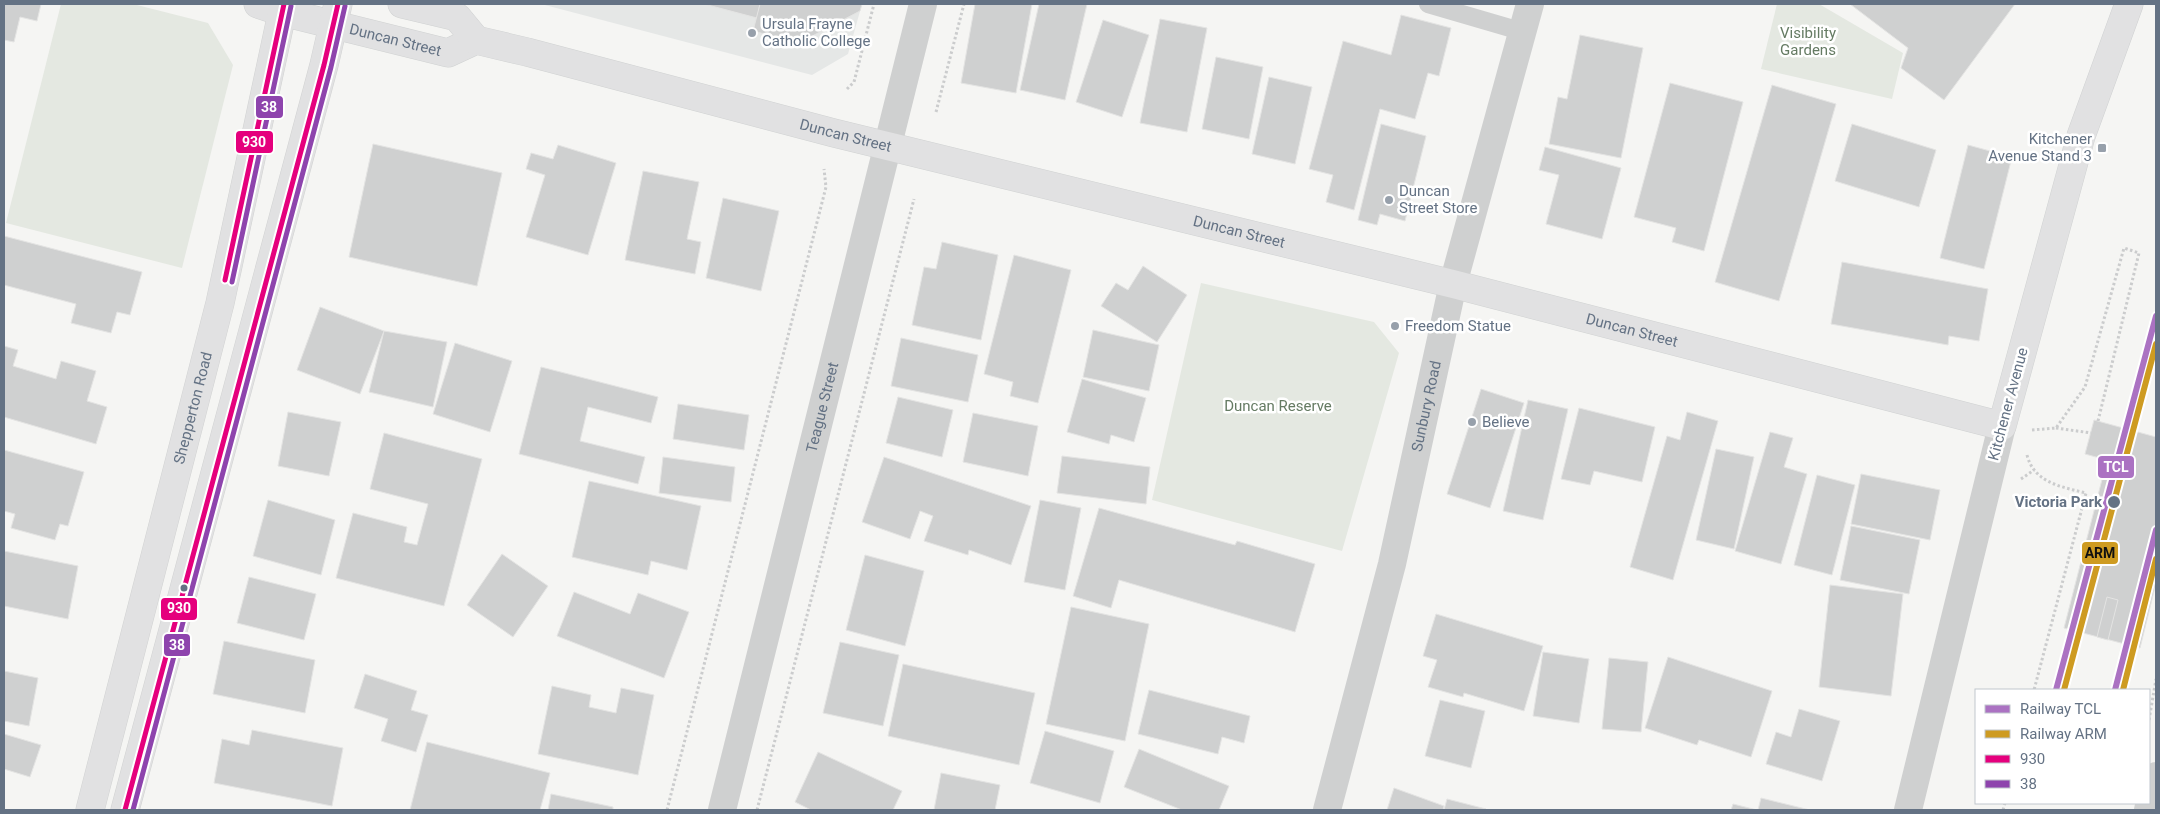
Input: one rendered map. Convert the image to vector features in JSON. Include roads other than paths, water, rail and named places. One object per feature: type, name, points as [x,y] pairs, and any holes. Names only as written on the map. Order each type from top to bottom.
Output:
[{"type":"main road","points":[[402,4],[457,17],[476,40]]},
{"type":"main road","name":"Kitchener Avenue","points":[[2014,428],[2081,136],[2129,4]]},
{"type":"main road","name":"Duncan Street","points":[[275,6],[336,14],[448,53],[476,40],[887,146],[1453,284],[2014,428]]},
{"type":"main road","name":"Shepperton Road","points":[[90,810],[220,303],[275,6]]},
{"type":"main road","points":[[125,810],[336,14]]},
{"type":"street","name":"Teague Street","points":[[722,810],[923,4]]},
{"type":"street","name":"Sunbury Road","points":[[1327,810],[1392,564],[1453,284],[1524,32],[1530,4]]},
{"type":"street","name":"Kitchener Avenue","points":[[1908,810],[2014,428]]},
{"type":"street","points":[[2150,801],[2156,776]]},
{"type":"lane","points":[[1428,4],[1524,32]]},
{"type":"rail line","name":"TCL","points":[[2056,689],[2156,316]]},
{"type":"rail line","name":"ARM","points":[[2064,689],[2156,344]]},
{"type":"rail line","name":"TCL","points":[[2115,689],[2156,530]]},
{"type":"rail line","name":"ARM","points":[[2123,689],[2156,559]]},
{"type":"place","name":"Ursula Frayne Catholic College","points":[[752,33]]},
{"type":"place","name":"Kitchener Avenue Stand 3","points":[[2102,148]]},
{"type":"place","name":"Duncan Street Store","points":[[1389,200]]},
{"type":"place","name":"Freedom Statue","points":[[1395,326]]},
{"type":"place","name":"Believe","points":[[1472,422]]},
{"type":"place","name":"Victoria Park","points":[[2114,502]]},
{"type":"park label","name":"Visibility Gardens","points":[[1808,42]]},
{"type":"park label","name":"Duncan Reserve","points":[[1278,406]]}]
